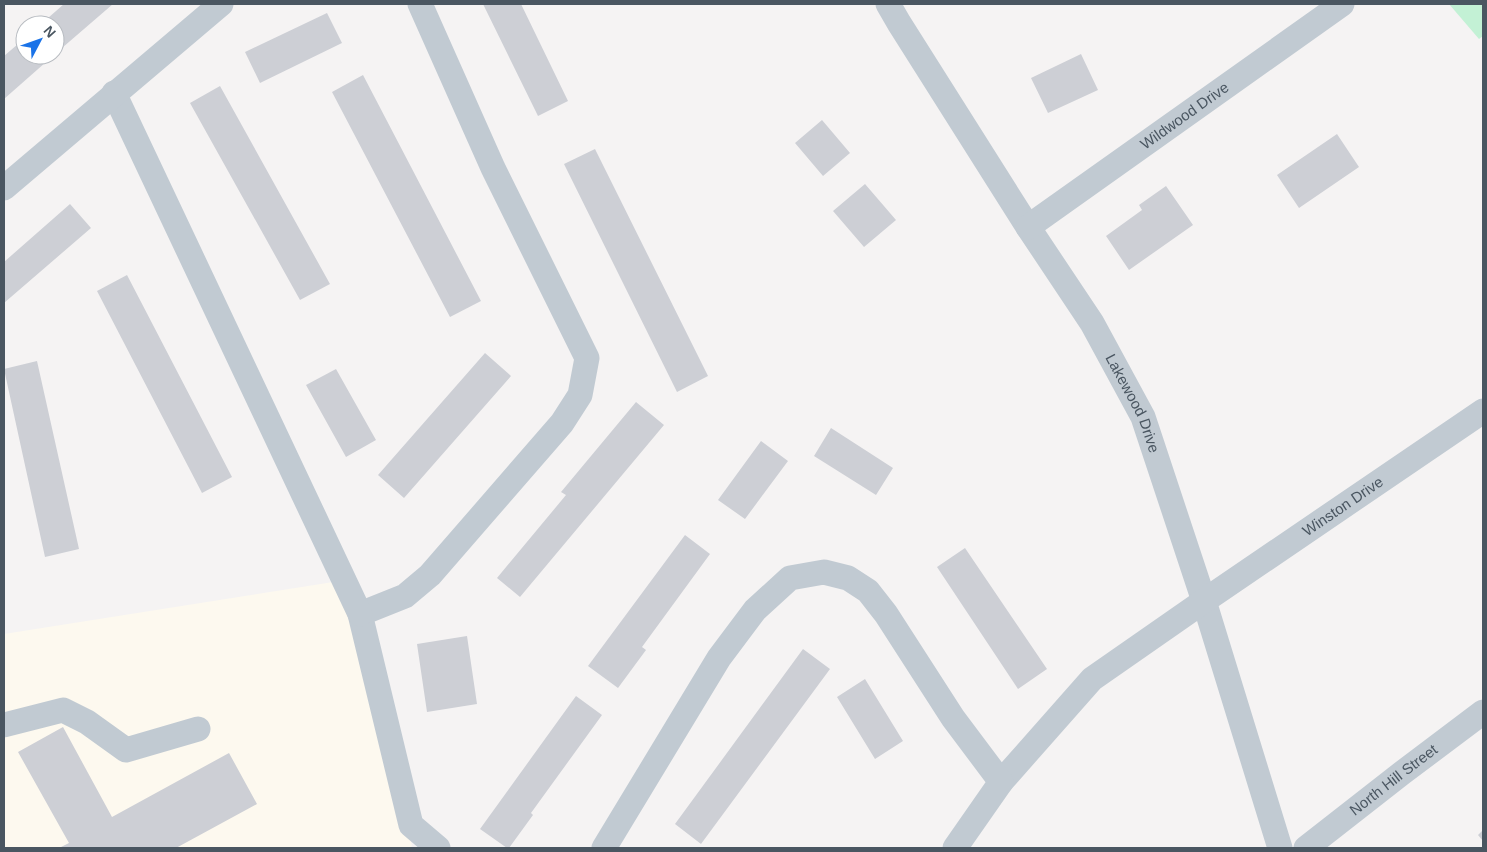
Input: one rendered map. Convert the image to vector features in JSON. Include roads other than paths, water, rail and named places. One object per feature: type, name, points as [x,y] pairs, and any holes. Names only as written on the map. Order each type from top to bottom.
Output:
[{"type":"street","points":[[4,188],[220,4]]},
{"type":"street","points":[[360,614],[405,596],[430,575],[562,423],[580,394],[587,358],[493,168],[420,4]]},
{"type":"street","name":"Lakewood Drive","points":[[888,4],[1028,227],[1092,322],[1143,417],[1204,601],[1280,848]]},
{"type":"street","name":"Wildwood Drive","points":[[1028,227],[1342,4]]},
{"type":"street","points":[[114,93],[360,614],[411,825],[438,848]]},
{"type":"street","name":"Winston Drive","points":[[955,848],[1001,782],[1092,679],[1483,411]]},
{"type":"street","points":[[604,848],[719,658],[755,610],[790,578],[824,572],[848,578],[868,591],[886,614],[953,718],[1001,782]]},
{"type":"street","points":[[4,725],[63,710],[87,722],[126,750],[198,729]]},
{"type":"street","name":"North Hill Street","points":[[1306,848],[1483,712]]}]
